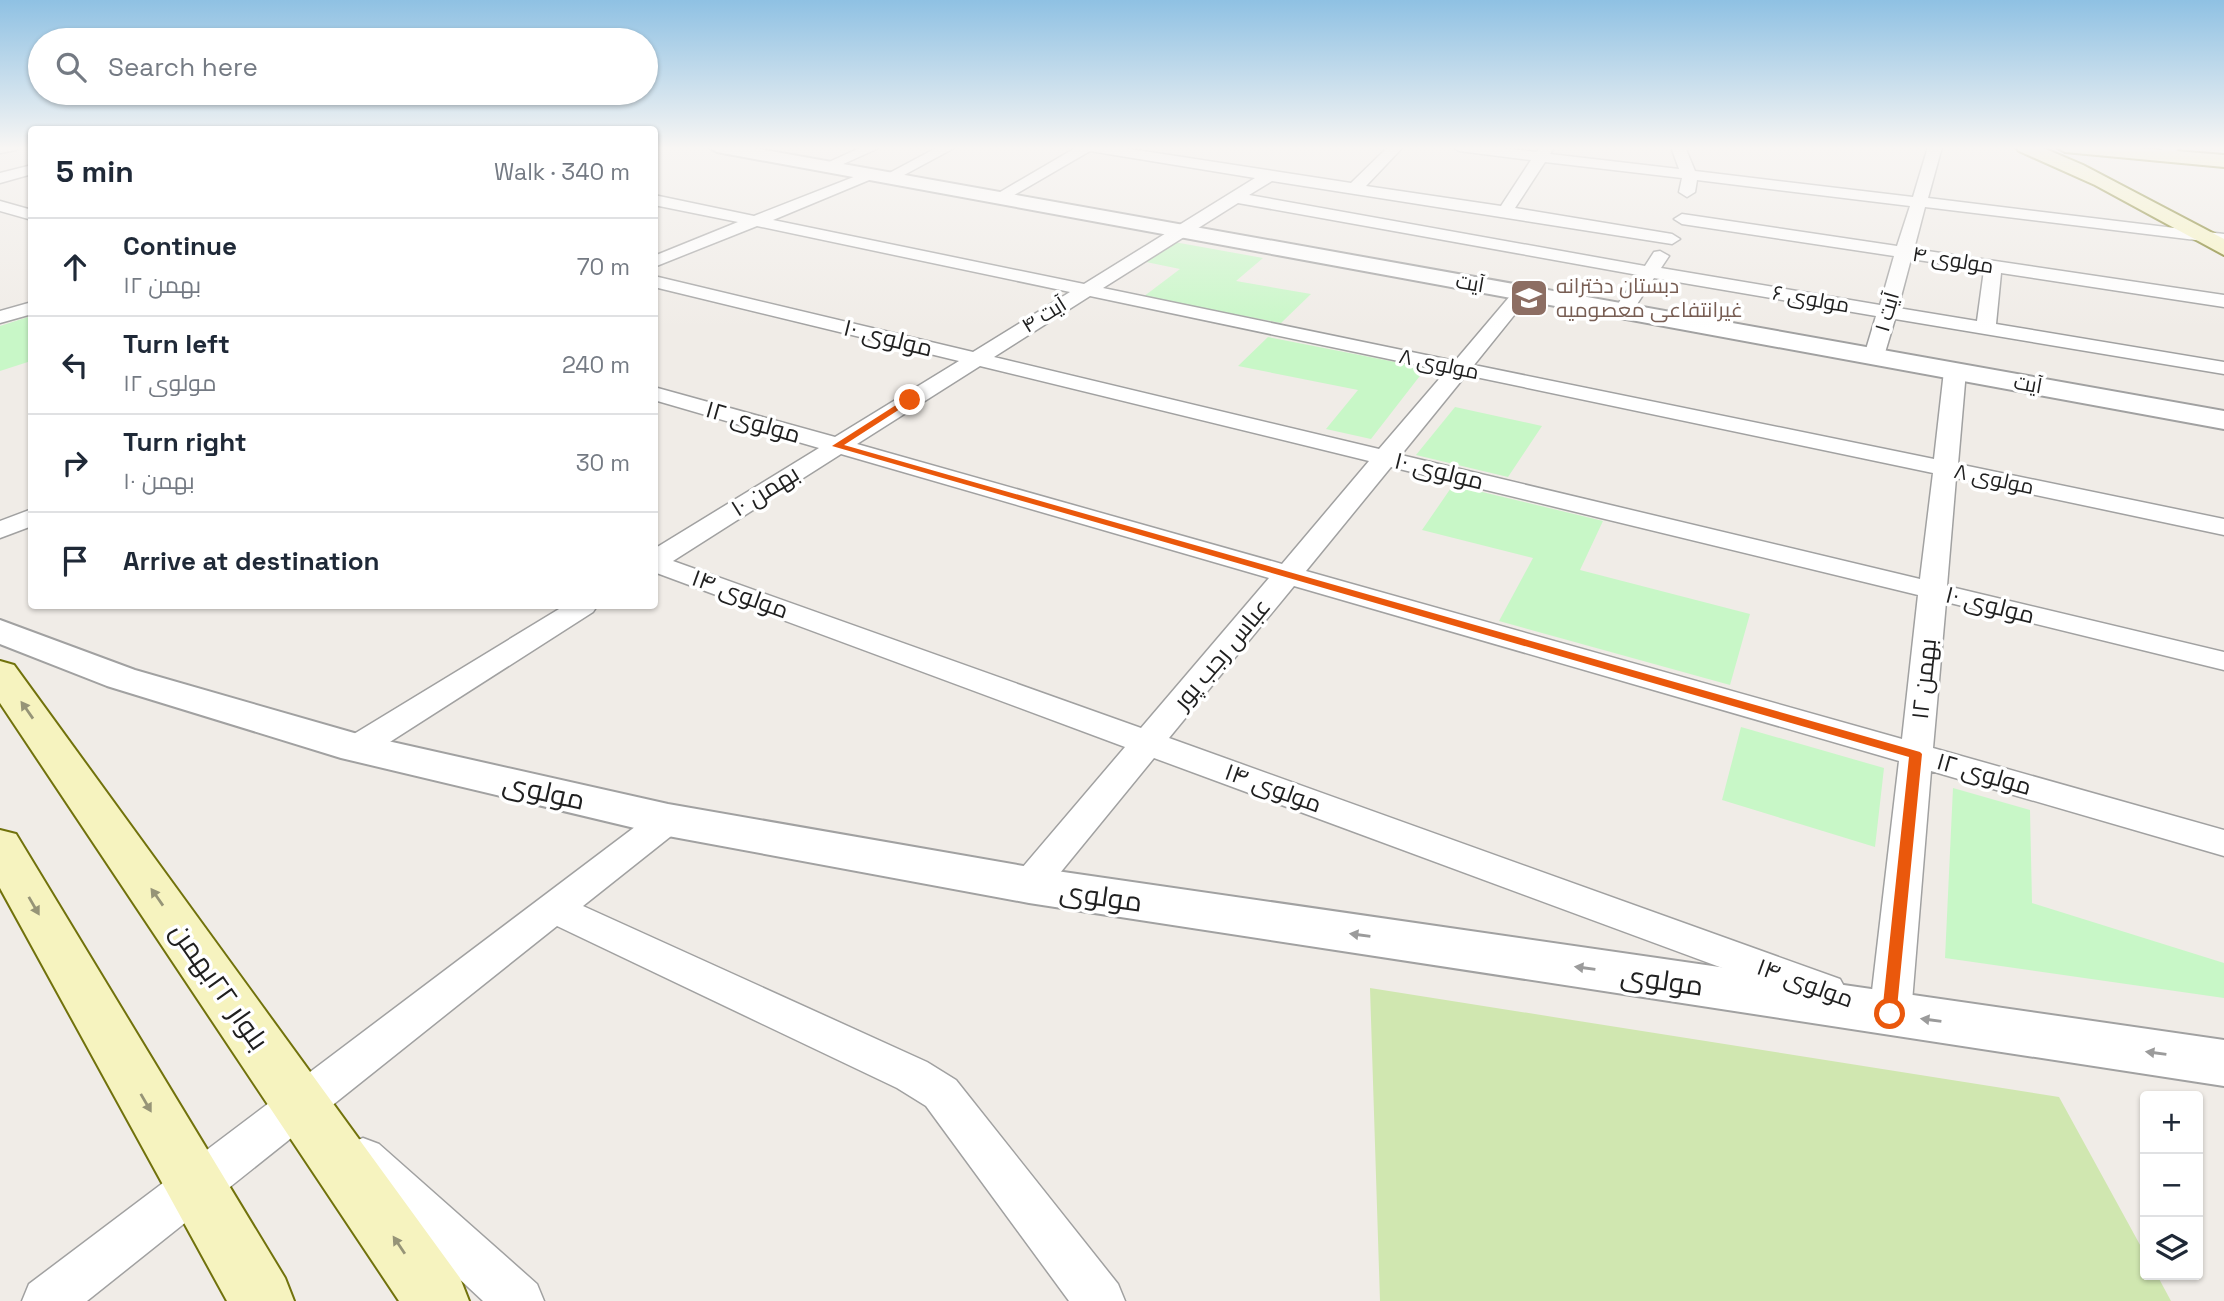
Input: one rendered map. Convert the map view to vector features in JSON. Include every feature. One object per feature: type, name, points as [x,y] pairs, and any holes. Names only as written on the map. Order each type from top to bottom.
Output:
[{"type":"main road","points":[[2155,208],[2219,241]]},
{"type":"main road","points":[[2164,208],[2219,241]]},
{"type":"main road","name":"بلوار ۲۲بهمن","points":[[0,673],[437,1301]]},
{"type":"main road","points":[[0,846],[193,1186],[262,1301]]},
{"type":"street","points":[[6,208],[28,214]]},
{"type":"street","name":"مولوی ۸","points":[[691,208],[2224,527]]},
{"type":"street","points":[[658,260],[791,208]]},
{"type":"street","name":"آیت","points":[[1051,208],[2224,420]]},
{"type":"street","name":"آیت ۴","points":[[910,400],[1216,208]]},
{"type":"street","name":"مولوی ۶","points":[[1293,208],[1650,272],[2224,368]]},
{"type":"street","points":[[1490,208],[1672,239]]},
{"type":"street","points":[[1623,311],[1672,239],[1684,208]]},
{"type":"street","name":"آیت ۱","points":[[1874,356],[1917,208]]},
{"type":"street","points":[[1955,208],[2219,241]]},
{"type":"street","name":"مولوی ۴","points":[[1682,219],[2224,301]]},
{"type":"street","points":[[1986,328],[1993,266]]},
{"type":"street","name":"مولوی ۱۰","points":[[658,282],[2224,661]]},
{"type":"street","name":"عباس رجب پور","points":[[1030,885],[1523,293]]},
{"type":"street","points":[[0,317],[28,309]]},
{"type":"street","name":"بهمن ۱۲","points":[[1890,1014],[1955,371]]},
{"type":"street","name":"مولوی ۱۲","points":[[658,394],[2224,843]]},
{"type":"street","name":"بهمن ۱۰","points":[[658,559],[910,400]]},
{"type":"street","points":[[0,530],[28,519]]},
{"type":"street","name":"مولوی ۱۴","points":[[658,563],[1890,1014]]},
{"type":"street","points":[[356,748],[578,609]]},
{"type":"street","name":"مولوی","points":[[0,631],[121,678],[356,748],[668,820],[1030,885],[2224,1063]]},
{"type":"street","points":[[47,1301],[668,820]]},
{"type":"street","points":[[555,909],[912,1075],[941,1093],[1100,1301]]},
{"type":"street","points":[[301,1102],[519,1301]]},
{"type":"green space","points":[[1174,242],[1263,258],[1236,281],[1311,294],[1281,323],[1143,297],[1180,269],[1146,262]]},
{"type":"green space","points":[[28,317],[28,362],[0,371],[0,326]]},
{"type":"green space","points":[[1268,337],[1426,368],[1371,439],[1326,429],[1358,390],[1238,366]]},
{"type":"green space","points":[[1455,407],[1542,426],[1508,477],[1416,455]]},
{"type":"green space","points":[[1453,485],[1603,521],[1580,570],[1750,614],[1730,685],[1499,621],[1533,558],[1422,530]]},
{"type":"green space","points":[[1741,727],[1884,768],[1875,847],[1722,800]]},
{"type":"green space","points":[[1953,788],[2030,810],[2032,903],[2224,963],[2224,998],[1945,958]]},
{"type":"green space","points":[[1370,988],[2059,1097],[2140,1245],[2140,1280],[2160,1280],[2171,1301],[1380,1301]]},
{"type":"place","name":"دبستان دخترانه غیرانتفاعی معصومیه","points":[[1529,298]]},
{"type":"route","points":[[910,400],[837,446],[1916,754],[1890,1014]]}]
